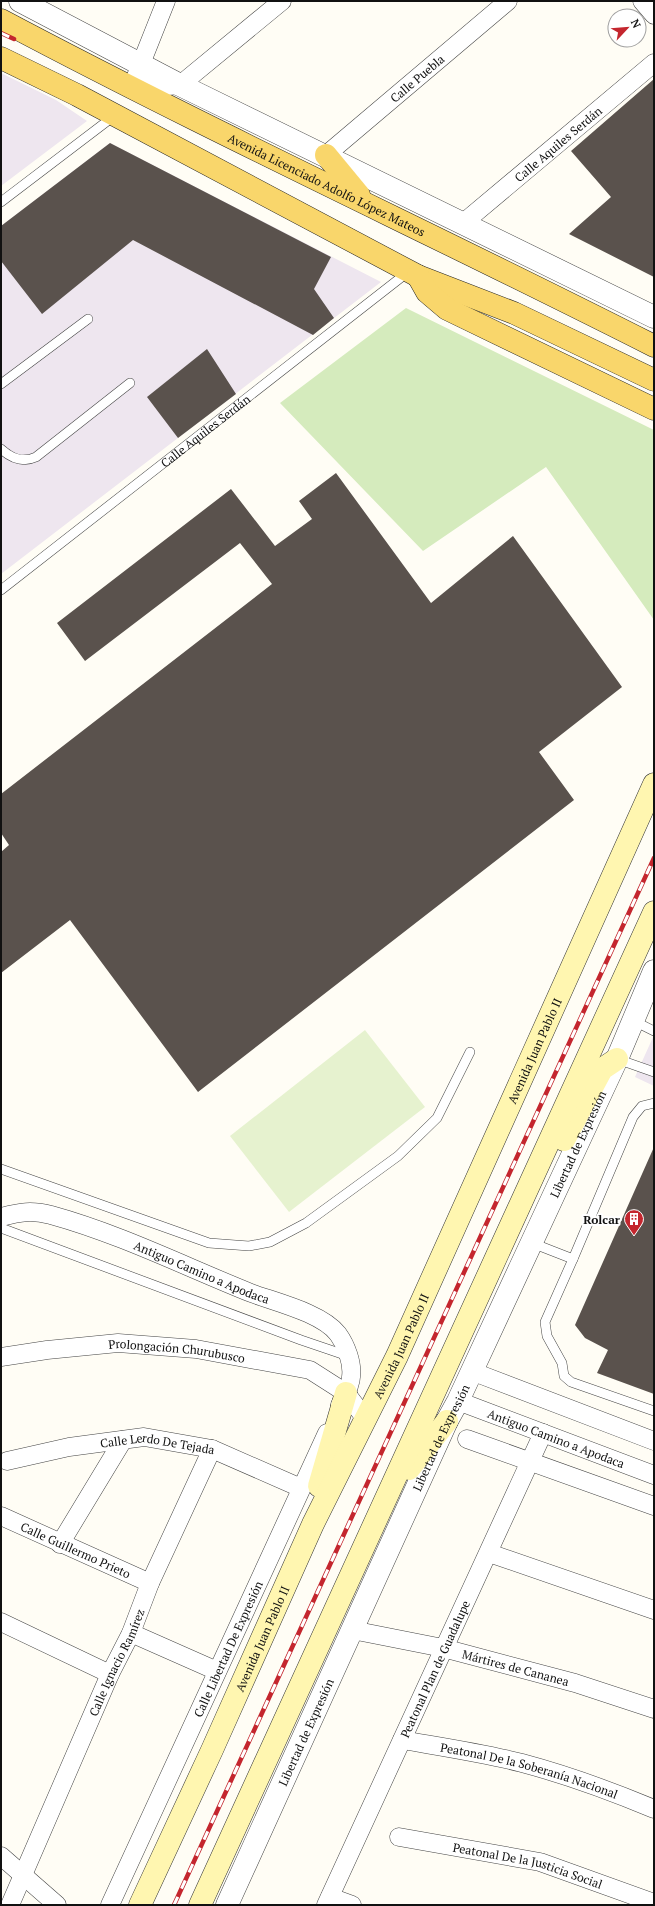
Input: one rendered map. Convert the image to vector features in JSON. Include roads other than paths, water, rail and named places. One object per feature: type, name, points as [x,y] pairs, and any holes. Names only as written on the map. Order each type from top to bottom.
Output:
[{"type":"main road","name":"Avenida Licenciado Adolfo López Mateos","points":[[1,20],[131,89],[536,286],[654,346]]},
{"type":"main road","points":[[1,58],[115,115],[414,273],[514,313],[654,380]]},
{"type":"main road","points":[[326,155],[363,201]]},
{"type":"main road","points":[[414,273],[427,292],[448,309],[654,409]]},
{"type":"main road","name":"Avenida Juan Pablo II","points":[[140,1905],[212,1750],[313,1524],[397,1356],[654,784]]},
{"type":"main road","points":[[200,1905],[389,1495],[522,1199],[654,912]]},
{"type":"main road","points":[[522,1199],[544,1174],[602,1069],[617,1059]]},
{"type":"main road","points":[[313,1524],[315,1502],[346,1393]]},
{"type":"main road","points":[[389,1495],[447,1421]]},
{"type":"street","points":[[20,1],[180,85],[326,155],[462,224],[654,317]]},
{"type":"street","points":[[166,1],[142,65],[131,89],[180,85],[282,1]]},
{"type":"street","name":"Calle Puebla","points":[[326,155],[508,1]]},
{"type":"street","points":[[642,1],[654,14]]},
{"type":"street","name":"Calle Aquiles Serdán","points":[[462,224],[654,63]]},
{"type":"street","name":"Libertad de Expresión","points":[[227,1905],[447,1421],[458,1401],[617,1059],[632,1020],[648,999],[654,971]]},
{"type":"street","name":"Antiguo Camino a Apodaca","points":[[1,1217],[24,1211],[51,1215],[143,1247],[252,1293],[300,1310],[322,1321],[337,1333],[348,1356],[352,1378],[346,1393]]},
{"type":"street","name":"Prolongación Churubusco","points":[[1,1357],[54,1349],[118,1343],[196,1349],[310,1370],[346,1393]]},
{"type":"street","points":[[472,1371],[654,1441]]},
{"type":"street","points":[[346,1393],[365,1418]]},
{"type":"street","name":"Calle Libertad De Expresión","points":[[110,1905],[346,1393]]},
{"type":"street","name":"Antiguo Camino a Apodaca","points":[[458,1401],[654,1475]]},
{"type":"street","name":"Peatonal Plan de Guadalupe","points":[[328,1901],[543,1433]]},
{"type":"street","name":"Calle Lerdo De Tejada","points":[[7,1461],[69,1447],[144,1437],[212,1449],[301,1488]]},
{"type":"street","points":[[466,1439],[654,1506]]},
{"type":"street","points":[[60,1544],[123,1440]]},
{"type":"street","name":"Calle Ignacio Ramírez","points":[[10,1905],[110,1674],[131,1633],[150,1583],[212,1449]]},
{"type":"street","name":"Calle Guillermo Prieto","points":[[1,1516],[60,1544],[150,1583]]},
{"type":"street","points":[[489,1553],[654,1610]]},
{"type":"street","points":[[1,1622],[110,1674]]},
{"type":"street","name":"Mártires de Cananea","points":[[352,1630],[443,1648],[575,1683],[654,1709]]},
{"type":"street","points":[[131,1633],[218,1671]]},
{"type":"street","name":"Peatonal De la Soberanía Nacional","points":[[402,1740],[522,1763],[575,1778],[654,1809]]},
{"type":"street","name":"Peatonal De la Justicia Social","points":[[398,1837],[540,1862],[654,1903]]},
{"type":"street","points":[[1,1856],[57,1905]]},
{"type":"street","points":[[328,1901],[352,1905]]},
{"type":"lane","points":[[1,202],[115,115]]},
{"type":"lane","name":"Calle Aquiles Serdán","points":[[1,590],[414,273]]},
{"type":"lane","points":[[1,384],[88,319]]},
{"type":"lane","points":[[1,449],[15,458],[26,461],[36,457],[130,383]]},
{"type":"lane","points":[[632,1020],[654,1031]]},
{"type":"lane","points":[[1,1169],[209,1243],[249,1246],[270,1242],[306,1223],[398,1156],[437,1118],[470,1052]]},
{"type":"lane","points":[[617,1059],[654,1072]]},
{"type":"lane","points":[[654,1103],[642,1106],[633,1118],[546,1322],[547,1336],[562,1363],[564,1376],[571,1382],[654,1411]]},
{"type":"lane","points":[[1,1228],[301,1340],[348,1356]]},
{"type":"lane","points":[[532,1243],[573,1259]]},
{"type":"railway","points":[[1,33],[14,39]]},
{"type":"railway","points":[[174,1905],[654,858]]},
{"type":"place","name":"Rolcar","points":[[634,1236]]}]
